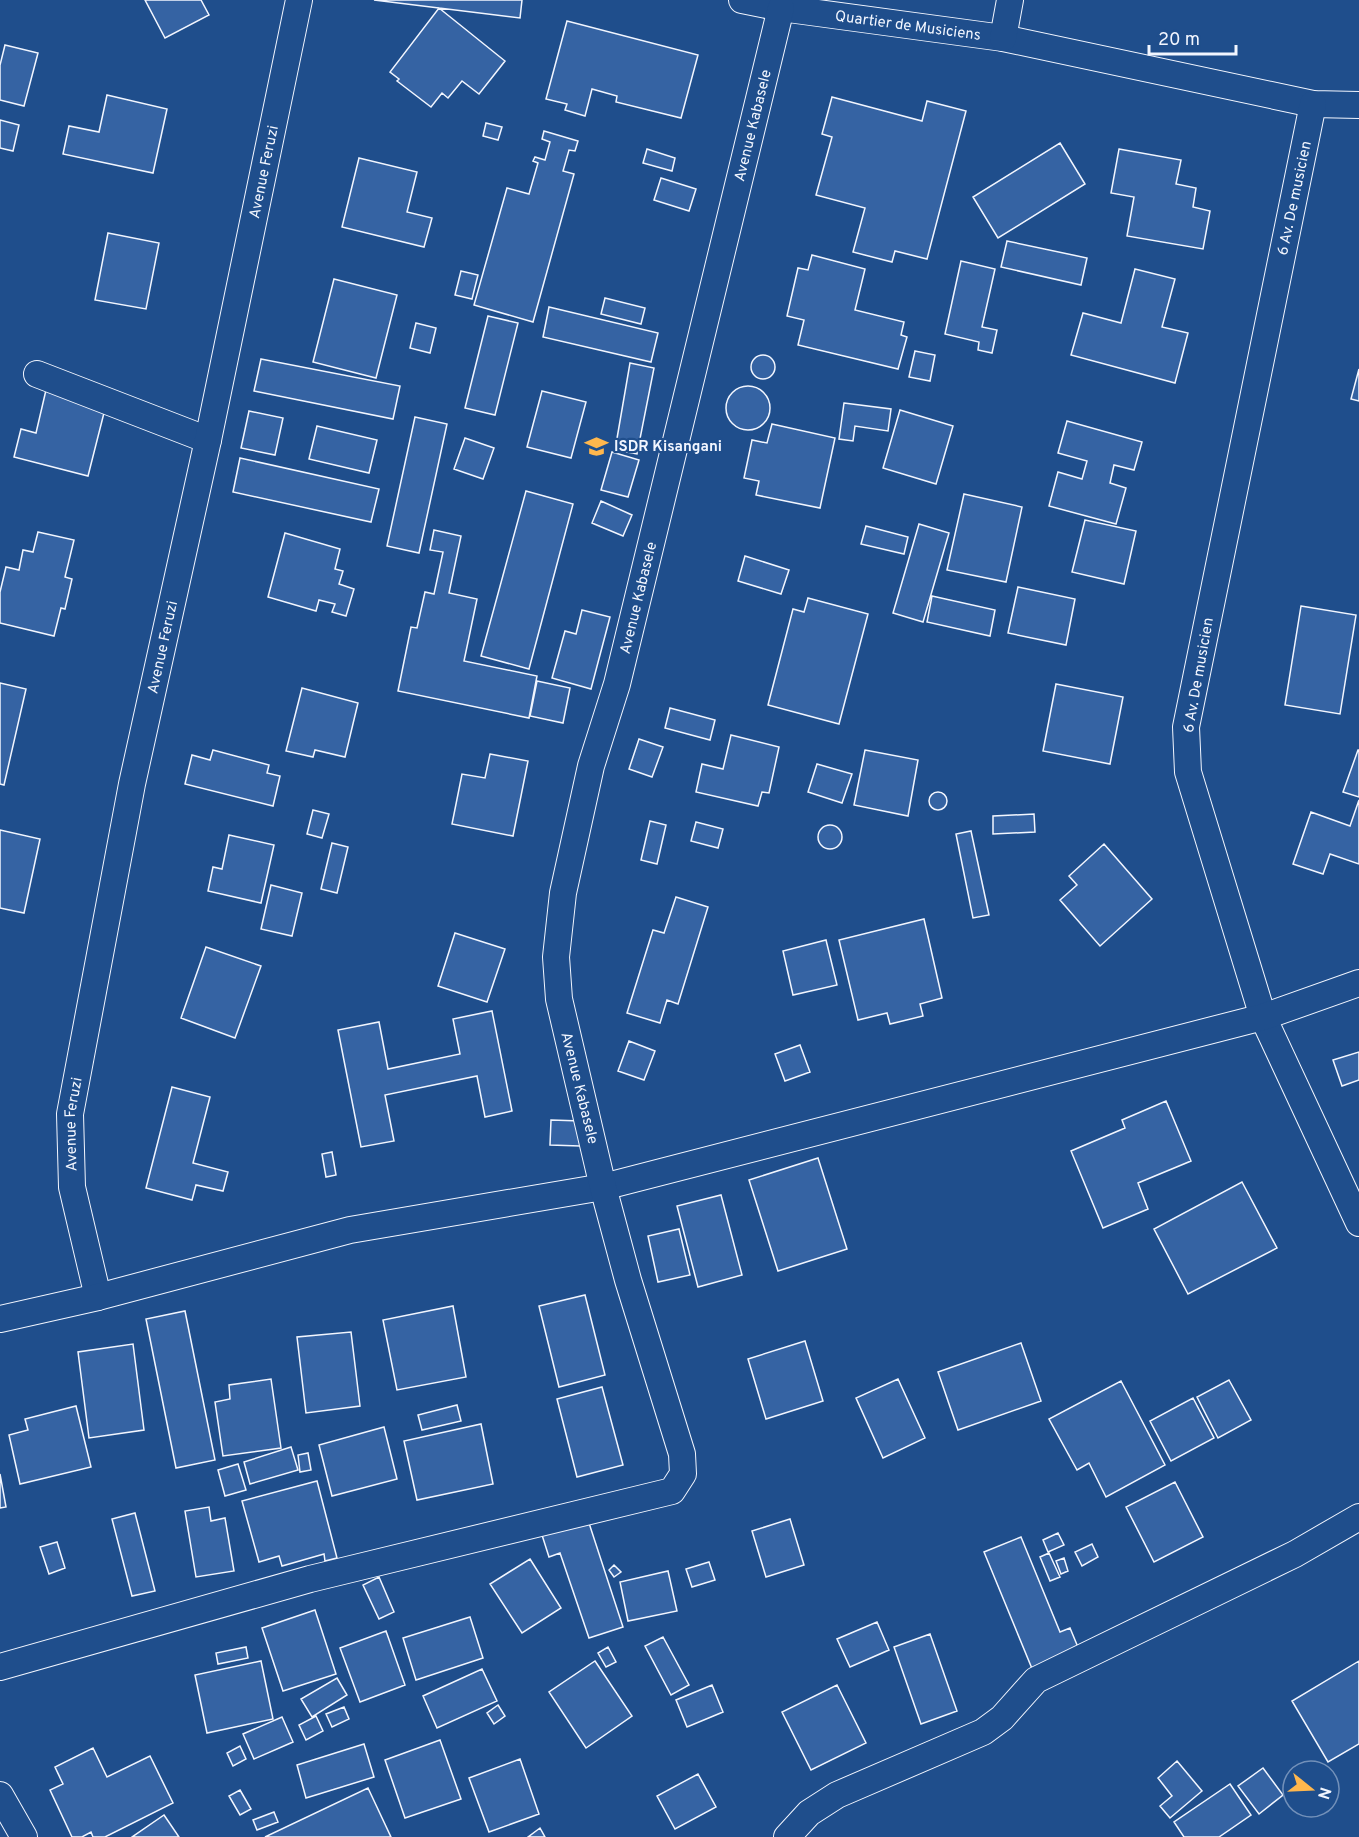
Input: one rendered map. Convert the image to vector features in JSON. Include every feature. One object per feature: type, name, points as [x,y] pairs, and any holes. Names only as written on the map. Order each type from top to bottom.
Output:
[{"type":"street","name":"Avenue Feruzi","points":[[98,1297],[72,1187],[70,1114],[132,784],[208,440],[299,0]]},
{"type":"street","name":"Quartier de Musiciens","points":[[742,0],[781,8],[1003,38],[1313,104],[1359,105]]},
{"type":"street","points":[[1003,38],[1010,0]]},
{"type":"street","name":"Avenue Kabasele","points":[[0,1667],[310,1579],[672,1491],[683,1474],[682,1454],[628,1280],[603,1187],[559,999],[556,957],[563,893],[591,766],[617,684],[781,8]]},
{"type":"street","name":"6 Av. De musicien","points":[[1313,104],[1186,727],[1188,772],[1263,1017],[1359,1223]]},
{"type":"street","points":[[37,374],[208,440]]},
{"type":"street","points":[[0,1318],[98,1297],[350,1230],[603,1187],[1263,1017],[1359,983]]},
{"type":"street","points":[[787,1837],[809,1814],[837,1795],[983,1732],[1002,1718],[1017,1698],[1036,1680],[1295,1554],[1359,1516]]},
{"type":"street","points":[[0,1796],[24,1837]]},
{"type":"building","points":[[145,0],[201,0],[209,15],[165,38]]},
{"type":"building","points":[[374,0],[522,0],[520,18]]},
{"type":"building","points":[[439,8],[505,61],[479,94],[462,81],[448,98],[442,93],[431,107],[397,81],[399,79],[390,72]]},
{"type":"building","points":[[567,21],[698,55],[681,118],[616,102],[617,96],[592,89],[585,116],[565,110],[567,104],[546,99]]},
{"type":"building","points":[[5,45],[38,53],[24,106],[0,100],[0,65]]},
{"type":"building","points":[[107,95],[167,109],[153,173],[63,154],[69,126],[99,132]]},
{"type":"building","points":[[832,97],[922,121],[927,101],[966,111],[927,259],[895,251],[892,262],[853,252],[865,208],[816,195],[832,137],[822,134]]},
{"type":"building","points":[[0,120],[19,125],[13,151],[0,148]]},
{"type":"building","points":[[486,123],[502,127],[498,140],[483,136]]},
{"type":"building","points":[[544,131],[578,141],[575,151],[569,150],[563,171],[574,174],[533,322],[474,305],[507,188],[529,194],[538,163],[533,161],[535,157],[545,160],[550,142],[542,139]]},
{"type":"building","points":[[1060,143],[1085,184],[998,238],[973,197]]},
{"type":"building","points":[[647,149],[675,158],[672,171],[643,163]]},
{"type":"building","points":[[1119,149],[1181,160],[1176,184],[1196,188],[1193,207],[1210,211],[1203,249],[1127,236],[1134,197],[1111,193]]},
{"type":"building","points":[[359,158],[417,172],[407,212],[432,218],[424,247],[342,227]]},
{"type":"building","points":[[661,178],[696,189],[689,211],[654,200]]},
{"type":"building","points":[[108,233],[159,243],[146,309],[95,300]]},
{"type":"building","points":[[1007,241],[1087,258],[1081,285],[1001,267]]},
{"type":"building","points":[[812,255],[865,269],[855,310],[904,322],[901,335],[907,337],[898,369],[798,345],[804,320],[787,316],[798,268],[808,270]]},
{"type":"building","points":[[961,261],[995,269],[982,327],[997,330],[992,353],[978,350],[979,342],[945,334]]},
{"type":"building","points":[[1135,269],[1175,279],[1162,327],[1188,333],[1175,383],[1071,355],[1083,313],[1121,323]]},
{"type":"building","points":[[461,271],[478,275],[472,299],[455,295]]},
{"type":"building","points":[[334,279],[397,295],[376,378],[313,362]]},
{"type":"building","points":[[605,298],[645,308],[641,324],[601,314]]},
{"type":"building","points":[[549,307],[658,333],[651,362],[543,337]]},
{"type":"building","points":[[488,316],[518,323],[495,415],[465,408]]},
{"type":"building","points":[[416,323],[436,328],[430,353],[410,348]]},
{"type":"building","points":[[915,351],[935,355],[930,381],[909,377]]},
{"type":"building","points":[[763,355],[772,358],[775,367],[772,376],[763,379],[754,376],[751,367],[754,358]]},
{"type":"building","points":[[261,359],[400,386],[393,419],[254,391]]},
{"type":"building","points":[[630,363],[654,368],[637,454],[615,450]]},
{"type":"building","points":[[1359,369],[1359,401],[1351,399]]},
{"type":"building","points":[[748,386],[763,393],[770,408],[763,423],[748,430],[733,423],[726,408],[733,393]]},
{"type":"building","points":[[46,390],[106,405],[88,476],[14,457],[21,429],[36,433]]},
{"type":"building","points":[[542,391],[586,402],[571,458],[527,447]]},
{"type":"building","points":[[844,403],[891,409],[888,431],[855,426],[853,441],[839,439]]},
{"type":"building","points":[[900,410],[953,426],[936,484],[883,468]]},
{"type":"building","points":[[249,411],[283,418],[275,455],[241,448]]},
{"type":"building","points":[[415,417],[447,424],[419,553],[387,546]]},
{"type":"building","points":[[1067,421],[1142,442],[1134,470],[1114,465],[1110,483],[1126,488],[1116,524],[1049,506],[1058,472],[1082,479],[1087,461],[1058,453]]},
{"type":"building","points":[[772,424],[835,438],[820,508],[756,495],[759,481],[744,478],[752,440],[767,443]]},
{"type":"building","points":[[317,426],[377,440],[369,473],[309,459]]},
{"type":"building","points":[[465,438],[494,448],[483,479],[454,469]]},
{"type":"building","points":[[612,452],[639,460],[628,497],[601,490]]},
{"type":"building","points":[[240,458],[379,489],[371,522],[233,492]]},
{"type":"building","points":[[526,491],[573,504],[529,669],[481,656]]},
{"type":"building","points":[[964,494],[1022,507],[1006,582],[947,570]]},
{"type":"building","points":[[601,501],[632,515],[623,536],[592,523]]},
{"type":"building","points":[[1085,520],[1136,531],[1124,584],[1072,572]]},
{"type":"building","points":[[919,524],[949,533],[923,622],[893,613]]},
{"type":"building","points":[[866,526],[908,537],[904,554],[861,544]]},
{"type":"building","points":[[434,530],[461,536],[449,593],[477,599],[464,661],[537,676],[529,718],[398,691],[411,627],[417,628],[425,592],[434,594],[443,552],[430,550]]},
{"type":"building","points":[[38,532],[74,540],[65,577],[72,579],[65,609],[61,608],[54,636],[0,623],[0,592],[6,567],[19,570],[23,550],[33,552]]},
{"type":"building","points":[[285,533],[340,549],[335,569],[343,571],[339,584],[354,589],[346,616],[332,612],[335,604],[319,600],[316,611],[268,597]]},
{"type":"building","points":[[745,556],[789,570],[781,594],[738,581]]},
{"type":"building","points":[[1018,587],[1075,599],[1066,645],[1008,633]]},
{"type":"building","points":[[932,596],[995,610],[990,636],[927,622]]},
{"type":"building","points":[[808,598],[868,614],[839,724],[768,705],[793,609],[804,612]]},
{"type":"building","points":[[1301,606],[1356,615],[1340,714],[1285,705]]},
{"type":"building","points":[[582,610],[610,617],[591,689],[552,678],[565,631],[576,634]]},
{"type":"building","points":[[537,681],[570,688],[563,723],[530,716]]},
{"type":"building","points":[[0,683],[26,689],[4,785],[0,784]]},
{"type":"building","points":[[1056,684],[1123,697],[1110,764],[1043,751]]},
{"type":"building","points":[[302,688],[358,703],[345,757],[315,750],[313,757],[286,751]]},
{"type":"building","points":[[670,708],[715,720],[710,740],[665,728]]},
{"type":"building","points":[[731,735],[779,747],[769,793],[762,792],[758,806],[696,792],[702,764],[723,769]]},
{"type":"building","points":[[639,739],[663,747],[652,777],[629,769]]},
{"type":"building","points":[[213,750],[269,765],[267,773],[280,776],[273,806],[185,784],[192,755],[210,760]]},
{"type":"building","points":[[865,750],[918,760],[908,816],[854,805]]},
{"type":"building","points":[[1359,750],[1359,797],[1343,792]]},
{"type":"building","points":[[490,754],[528,761],[513,836],[452,824],[462,774],[485,778]]},
{"type":"building","points":[[817,764],[852,774],[842,803],[808,792]]},
{"type":"building","points":[[934,792],[942,792],[947,797],[945,808],[934,810],[929,805],[929,797]]},
{"type":"building","points":[[1359,800],[1359,864],[1330,854],[1323,874],[1293,864],[1311,812],[1350,826]]},
{"type":"building","points":[[313,810],[329,814],[322,838],[307,834]]},
{"type":"building","points":[[1034,814],[1035,832],[993,834],[993,816]]},
{"type":"building","points":[[650,821],[666,825],[657,864],[641,860]]},
{"type":"building","points":[[696,822],[723,829],[718,848],[691,841]]},
{"type":"building","points":[[830,825],[839,828],[842,837],[839,846],[830,849],[821,846],[818,837],[821,828]]},
{"type":"building","points":[[0,830],[40,839],[24,913],[0,908]]},
{"type":"building","points":[[971,831],[989,915],[973,918],[956,834]]},
{"type":"building","points":[[229,835],[274,845],[261,903],[208,891],[213,867],[222,869]]},
{"type":"building","points":[[332,843],[348,847],[337,893],[321,889]]},
{"type":"building","points":[[1104,844],[1152,899],[1100,946],[1060,900],[1077,885],[1069,876]]},
{"type":"building","points":[[271,885],[302,893],[292,936],[261,929]]},
{"type":"building","points":[[676,897],[708,907],[678,1004],[667,1000],[660,1023],[627,1013],[653,930],[664,933]]},
{"type":"building","points":[[924,919],[942,998],[920,1004],[923,1016],[890,1024],[887,1013],[858,1020],[839,940]]},
{"type":"building","points":[[455,933],[505,949],[487,1002],[438,986]]},
{"type":"building","points":[[826,940],[837,985],[793,995],[783,951]]},
{"type":"building","points":[[206,947],[261,966],[235,1038],[181,1018]]},
{"type":"building","points":[[492,1011],[512,1111],[485,1117],[477,1076],[385,1095],[394,1141],[361,1147],[338,1030],[379,1022],[388,1069],[460,1054],[453,1019]]},
{"type":"building","points":[[629,1041],[655,1051],[644,1080],[618,1071]]},
{"type":"building","points":[[800,1045],[810,1072],[785,1081],[775,1054]]},
{"type":"building","points":[[1359,1052],[1359,1080],[1342,1086],[1333,1060]]},
{"type":"building","points":[[172,1087],[210,1097],[193,1163],[228,1172],[223,1191],[196,1185],[192,1200],[146,1188]]},
{"type":"building","points":[[1166,1101],[1191,1161],[1138,1183],[1148,1209],[1103,1228],[1071,1151],[1125,1128],[1122,1120]]},
{"type":"building","points":[[551,1120],[581,1121],[580,1146],[550,1145]]},
{"type":"building","points":[[332,1152],[336,1175],[326,1177],[322,1154]]},
{"type":"building","points":[[818,1158],[847,1249],[778,1271],[749,1180]]},
{"type":"building","points":[[1242,1182],[1277,1248],[1188,1294],[1154,1229]]},
{"type":"building","points":[[721,1195],[742,1275],[698,1287],[677,1206]]},
{"type":"building","points":[[679,1229],[690,1275],[658,1282],[648,1236]]},
{"type":"building","points":[[585,1295],[605,1375],[559,1387],[539,1306]]},
{"type":"building","points":[[453,1306],[466,1377],[397,1390],[383,1320]]},
{"type":"building","points":[[185,1311],[215,1460],[176,1468],[146,1319]]},
{"type":"building","points":[[351,1332],[360,1406],[306,1413],[297,1337]]},
{"type":"building","points":[[805,1341],[823,1401],[766,1419],[748,1359]]},
{"type":"building","points":[[1021,1343],[1041,1401],[958,1430],[938,1372]]},
{"type":"building","points":[[133,1344],[144,1430],[89,1438],[78,1352]]},
{"type":"building","points":[[271,1379],[281,1448],[223,1456],[215,1402],[230,1399],[229,1385]]},
{"type":"building","points":[[898,1379],[925,1438],[883,1458],[856,1398]]},
{"type":"building","points":[[1229,1380],[1251,1420],[1218,1438],[1197,1397]]},
{"type":"building","points":[[1121,1381],[1165,1465],[1106,1497],[1089,1463],[1077,1470],[1049,1419]]},
{"type":"building","points":[[602,1387],[623,1465],[577,1477],[557,1399]]},
{"type":"building","points":[[1193,1398],[1214,1438],[1171,1461],[1150,1421]]},
{"type":"building","points":[[457,1405],[461,1421],[422,1430],[418,1415]]},
{"type":"building","points":[[76,1406],[91,1467],[20,1484],[9,1435],[28,1430],[25,1419]]},
{"type":"building","points":[[481,1424],[493,1484],[417,1500],[404,1441]]},
{"type":"building","points":[[384,1427],[397,1479],[332,1496],[319,1445]]},
{"type":"building","points":[[291,1447],[298,1470],[250,1484],[244,1462]]},
{"type":"building","points":[[308,1453],[311,1470],[300,1472],[298,1455]]},
{"type":"building","points":[[238,1464],[246,1490],[225,1496],[218,1470]]},
{"type":"building","points":[[0,1474],[6,1507],[0,1508]]},
{"type":"building","points":[[317,1481],[337,1558],[325,1561],[324,1554],[282,1566],[279,1556],[259,1562],[242,1501]]},
{"type":"building","points":[[1175,1482],[1203,1537],[1154,1562],[1126,1507]]},
{"type":"building","points":[[209,1507],[211,1521],[225,1518],[234,1571],[196,1577],[185,1511]]},
{"type":"building","points":[[135,1513],[155,1591],[132,1596],[112,1519]]},
{"type":"building","points":[[790,1519],[804,1565],[766,1577],[752,1531]]},
{"type":"building","points":[[588,1520],[623,1627],[589,1638],[560,1553],[549,1557],[542,1535]]},
{"type":"building","points":[[1058,1533],[1064,1545],[1048,1552],[1043,1540]]},
{"type":"building","points":[[1021,1537],[1060,1632],[1070,1628],[1080,1652],[1033,1671],[984,1552]]},
{"type":"building","points":[[57,1542],[65,1568],[49,1574],[40,1547]]},
{"type":"building","points":[[1092,1544],[1098,1557],[1082,1566],[1075,1552]]},
{"type":"building","points":[[1049,1553],[1060,1577],[1050,1581],[1040,1557]]},
{"type":"building","points":[[1064,1558],[1068,1571],[1061,1574],[1056,1561]]},
{"type":"building","points":[[530,1559],[561,1608],[522,1633],[490,1584]]},
{"type":"building","points":[[709,1562],[715,1580],[692,1587],[686,1569]]},
{"type":"building","points":[[614,1565],[621,1572],[614,1577],[609,1570]]},
{"type":"building","points":[[668,1571],[677,1611],[628,1621],[620,1582]]},
{"type":"building","points":[[379,1577],[394,1612],[379,1619],[363,1585]]},
{"type":"building","points":[[315,1610],[336,1674],[283,1691],[262,1628]]},
{"type":"building","points":[[470,1617],[483,1658],[416,1680],[403,1638]]},
{"type":"building","points":[[877,1622],[889,1650],[850,1667],[837,1639]]},
{"type":"building","points":[[386,1631],[405,1685],[360,1702],[340,1648]]},
{"type":"building","points":[[930,1634],[957,1711],[921,1724],[894,1647]]},
{"type":"building","points":[[663,1637],[689,1685],[671,1695],[645,1646]]},
{"type":"building","points":[[246,1647],[248,1658],[218,1664],[216,1653]]},
{"type":"building","points":[[608,1647],[616,1662],[606,1667],[598,1653]]},
{"type":"building","points":[[261,1661],[273,1719],[207,1733],[195,1675]]},
{"type":"building","points":[[595,1661],[632,1716],[586,1748],[549,1692]]},
{"type":"building","points":[[1359,1661],[1359,1744],[1333,1759],[1326,1759],[1292,1701]]},
{"type":"building","points":[[482,1669],[497,1701],[437,1728],[423,1696]]},
{"type":"building","points":[[337,1678],[347,1695],[312,1717],[301,1699]]},
{"type":"building","points":[[712,1685],[723,1712],[687,1727],[676,1700]]},
{"type":"building","points":[[837,1685],[866,1743],[811,1770],[782,1712]]},
{"type":"building","points":[[498,1705],[505,1716],[494,1724],[487,1713]]},
{"type":"building","points":[[344,1707],[349,1719],[332,1727],[326,1714]]},
{"type":"building","points":[[316,1716],[323,1731],[306,1740],[299,1725]]},
{"type":"building","points":[[282,1717],[293,1742],[254,1759],[243,1734]]},
{"type":"building","points":[[440,1740],[461,1799],[405,1818],[385,1760]]},
{"type":"building","points":[[364,1744],[374,1777],[306,1798],[297,1765]]},
{"type":"building","points":[[240,1746],[246,1759],[233,1766],[227,1753]]},
{"type":"building","points":[[93,1748],[107,1777],[150,1756],[173,1803],[105,1837],[93,1837],[91,1832],[82,1837],[72,1837],[50,1790],[63,1784],[55,1767]]},
{"type":"building","points":[[520,1759],[539,1814],[489,1832],[469,1778]]},
{"type":"building","points":[[1177,1761],[1202,1791],[1170,1818],[1160,1806],[1172,1796],[1158,1778]]},
{"type":"building","points":[[1263,1768],[1281,1792],[1281,1797],[1259,1814],[1238,1786]]},
{"type":"building","points":[[698,1774],[716,1807],[675,1829],[657,1796]]},
{"type":"building","points":[[1230,1784],[1251,1815],[1219,1837],[1184,1837],[1174,1822]]},
{"type":"building","points":[[368,1788],[391,1837],[265,1837]]},
{"type":"building","points":[[240,1790],[251,1809],[240,1815],[229,1796]]},
{"type":"building","points":[[274,1812],[278,1822],[257,1830],[253,1820]]},
{"type":"building","points":[[164,1815],[179,1837],[132,1837]]},
{"type":"building","points":[[540,1828],[545,1837],[528,1837]]},
{"type":"place","name":"ISDR Kisangani","points":[[596,446]]}]
